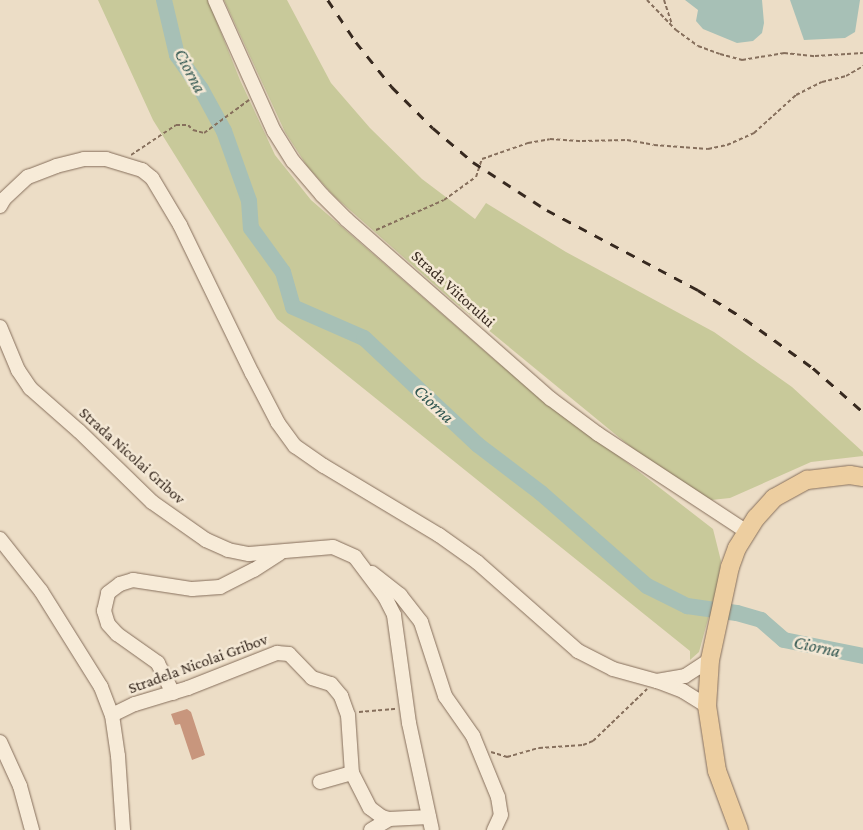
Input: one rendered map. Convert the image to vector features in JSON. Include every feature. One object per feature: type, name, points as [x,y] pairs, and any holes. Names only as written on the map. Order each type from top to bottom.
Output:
[{"type":"main road","points":[[739,830],[717,771],[707,706],[710,660],[730,567],[747,532],[774,498],[807,480],[850,475],[863,477]]},
{"type":"street","name":"Strada Viitorului","points":[[215,0],[274,131],[294,161],[322,195],[551,399],[598,434],[747,532]]},
{"type":"street","points":[[0,206],[4,199],[28,177],[56,166],[84,159],[106,159],[121,162],[142,170],[152,178],[163,193],[252,374],[278,423],[295,446],[324,466],[439,535],[477,562],[578,650],[613,669],[657,681],[683,691],[707,706]]},
{"type":"street","name":"Strada Nicolai Gribov","points":[[0,327],[18,370],[37,395],[79,431],[152,502],[206,540],[228,550],[249,554],[333,547],[348,553],[360,564],[385,597],[394,615],[406,709],[430,824]]},
{"type":"street","points":[[0,539],[41,591],[101,687],[112,715],[118,756],[123,830]]},
{"type":"street","points":[[173,693],[158,663],[117,634],[108,624],[104,611],[108,593],[120,584],[132,580],[192,589],[220,587],[248,574],[282,552]]},
{"type":"street","points":[[360,564],[400,595],[421,622],[445,696],[473,736],[482,755],[500,807],[500,814],[494,830]]},
{"type":"street","name":"Stradela Nicolai Gribov","points":[[112,715],[135,704],[173,693],[283,653],[294,658],[312,678],[331,684],[341,696],[348,715],[352,773],[370,808],[382,817],[389,819]]},
{"type":"street","points":[[657,681],[685,676],[710,660]]},
{"type":"street","points":[[0,742],[20,786],[32,830]]},
{"type":"street","points":[[320,782],[352,773]]},
{"type":"street","points":[[371,830],[389,819],[430,824]]},
{"type":"path","points":[[647,0],[672,25],[698,46],[742,60],[784,53],[815,56],[863,53]]},
{"type":"path","points":[[664,0],[672,25]]},
{"type":"path","points":[[364,234],[392,225],[414,212],[444,200],[476,177],[482,160],[528,143],[550,139],[582,142],[628,140],[654,146],[708,149],[728,144],[754,133],[796,95],[822,82],[846,76],[863,66]]},
{"type":"path","points":[[121,162],[176,125],[188,125],[193,130],[204,133],[256,94]]},
{"type":"path","points":[[482,755],[489,752],[507,757],[540,748],[568,747],[593,741],[657,681]]},
{"type":"path","points":[[348,715],[370,709],[406,709]]},
{"type":"green space","points":[[98,0],[208,0],[240,80],[275,155],[311,200],[496,361],[713,529],[721,561],[718,583],[699,652],[690,660],[690,651],[277,319],[153,120]]},
{"type":"green space","points":[[224,0],[287,0],[331,83],[370,128],[422,179],[475,219],[486,203],[566,252],[714,332],[792,387],[863,452],[863,456],[811,462],[730,498],[711,500],[643,457],[453,301],[334,196],[307,166],[285,132]]},
{"type":"shaded area","points":[[685,0],[762,0],[764,23],[762,33],[753,41],[737,43],[703,29],[696,21],[698,10]]},
{"type":"shaded area","points":[[790,0],[860,0],[855,32],[845,38],[804,40]]},
{"type":"building","points":[[187,709],[191,712],[205,755],[192,760],[180,724],[175,725],[171,714]]},
{"type":"waterway","name":"Ciorna","points":[[164,0],[177,55],[201,89],[224,131],[249,201],[251,228],[283,272],[293,307],[364,338],[478,445],[541,493],[647,586],[687,606],[737,613],[761,620],[784,640],[863,656]]},
{"type":"railway","points":[[328,0],[356,42],[392,87],[433,128],[473,162],[547,210],[698,290],[745,319],[813,368],[863,412]]}]
